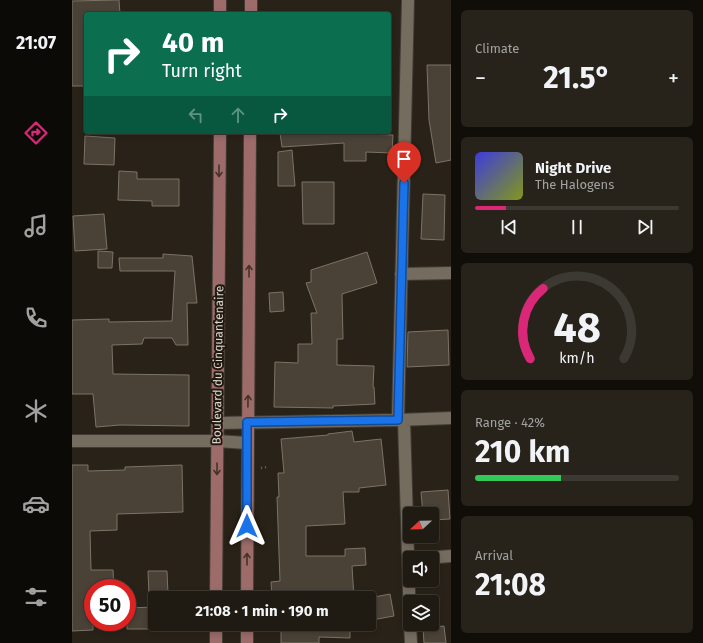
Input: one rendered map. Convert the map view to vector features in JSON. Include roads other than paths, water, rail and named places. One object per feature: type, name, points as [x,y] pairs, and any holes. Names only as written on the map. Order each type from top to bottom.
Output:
[{"type":"main road","points":[[220,0],[220,12]]},
{"type":"main road","points":[[251,0],[251,12]]},
{"type":"main road","name":"Boulevard du Cinquantenaire","points":[[216,591],[220,134]]},
{"type":"main road","points":[[247,591],[250,134]]},
{"type":"main road","points":[[216,631],[216,643]]},
{"type":"main road","points":[[247,631],[247,643]]},
{"type":"street","points":[[408,0],[401,274],[401,420],[408,551]]},
{"type":"street","points":[[401,274],[451,273]]},
{"type":"street","points":[[218,423],[451,418]]},
{"type":"street","points":[[72,441],[217,441],[247,443]]},
{"type":"street","points":[[439,557],[451,556]]},
{"type":"street","points":[[410,631],[410,643]]}]
